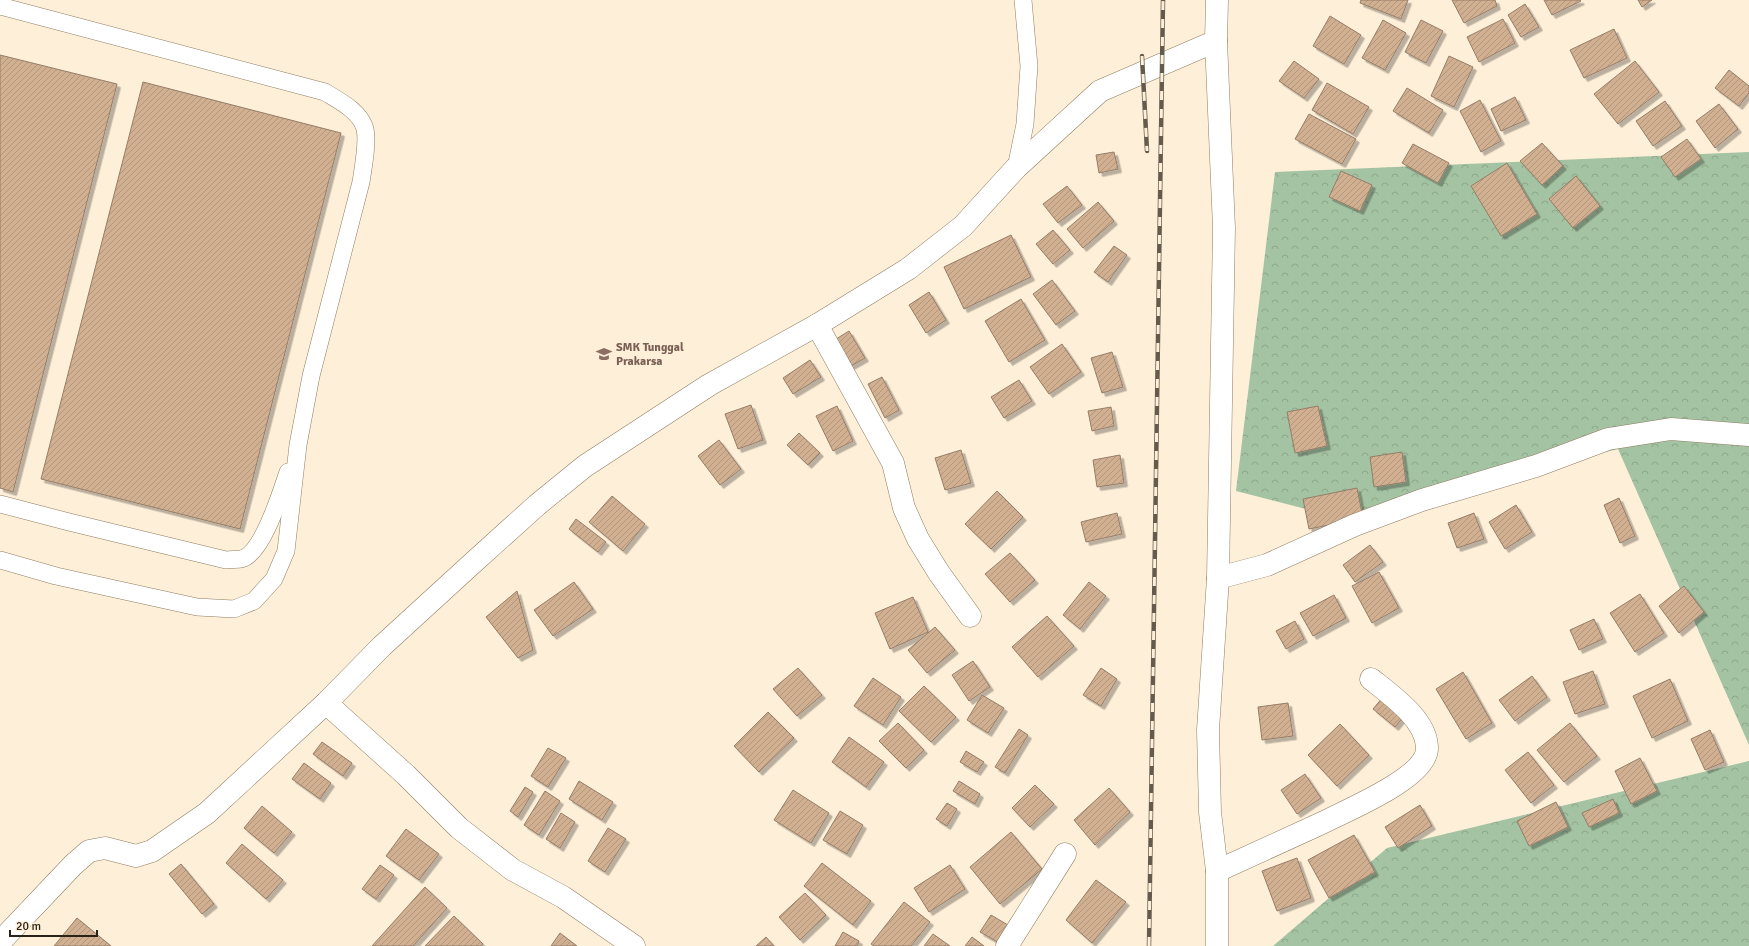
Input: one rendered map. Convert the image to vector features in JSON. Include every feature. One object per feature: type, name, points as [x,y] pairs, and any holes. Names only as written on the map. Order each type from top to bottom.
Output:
[{"type":"street","points":[[1217,0],[1216,40],[1224,228],[1218,578],[1208,730],[1210,812],[1216,872],[1217,946]]},
{"type":"street","points":[[0,942],[73,865],[89,851],[105,848],[136,856],[152,851],[207,813],[326,703],[382,646],[537,505],[585,466],[709,385],[817,325],[908,269],[963,226],[1016,168],[1100,91],[1216,40]]},
{"type":"street","points":[[817,325],[893,463],[904,508],[918,539],[939,573],[970,616]]},
{"type":"street","points":[[1218,578],[1267,565],[1355,525],[1422,500],[1536,466],[1608,439],[1671,429],[1749,435]]},
{"type":"street","points":[[1216,872],[1361,805],[1395,785],[1417,768],[1425,757],[1427,748],[1424,732],[1408,710],[1371,679]]},
{"type":"street","points":[[326,703],[406,775],[459,828],[513,870],[563,896],[634,946]]},
{"type":"street","points":[[1007,946],[1065,854]]},
{"type":"lane","points":[[1016,168],[1025,124],[1029,66],[1023,0]]},
{"type":"lane","points":[[0,6],[325,92],[346,104],[358,116],[365,127],[365,155],[361,182],[311,376],[298,445],[286,550],[274,579],[254,601],[234,609],[198,607],[56,576],[0,560]]},
{"type":"lane","points":[[0,504],[226,560],[242,559],[251,553],[260,542],[271,518],[298,445]]},
{"type":"green space","points":[[1749,152],[1749,745],[1618,449],[1337,517],[1236,491],[1275,172]]},
{"type":"green space","points":[[1749,761],[1749,946],[1273,946],[1387,848]]},
{"type":"building","points":[[1361,0],[1408,0],[1401,19],[1360,3]]},
{"type":"building","points":[[1452,0],[1495,0],[1497,6],[1464,23]]},
{"type":"building","points":[[1544,0],[1580,0],[1581,1],[1552,15]]},
{"type":"building","points":[[1638,0],[1652,0],[1642,7]]},
{"type":"building","points":[[1525,4],[1539,27],[1521,37],[1508,15]]},
{"type":"building","points":[[1330,16],[1361,35],[1344,64],[1313,46]]},
{"type":"building","points":[[1503,19],[1515,43],[1479,62],[1467,37]]},
{"type":"building","points":[[1383,20],[1406,33],[1385,70],[1362,58]]},
{"type":"building","points":[[1421,20],[1443,31],[1426,63],[1405,52]]},
{"type":"building","points":[[1614,29],[1627,58],[1584,78],[1570,50]]},
{"type":"building","points":[[0,55],[117,84],[13,492],[0,488]]},
{"type":"building","points":[[1449,56],[1473,67],[1454,107],[1431,96]]},
{"type":"building","points":[[1294,61],[1319,79],[1304,98],[1279,81]]},
{"type":"building","points":[[1635,61],[1659,92],[1618,124],[1594,94]]},
{"type":"building","points":[[1729,70],[1749,86],[1749,93],[1739,106],[1715,88]]},
{"type":"building","points":[[143,82],[341,133],[240,529],[41,479]]},
{"type":"building","points":[[1327,83],[1369,107],[1353,134],[1312,110]]},
{"type":"building","points":[[1407,88],[1443,110],[1429,133],[1393,111]]},
{"type":"building","points":[[1515,97],[1526,120],[1501,131],[1491,109]]},
{"type":"building","points":[[1480,100],[1501,141],[1481,152],[1460,111]]},
{"type":"building","points":[[1665,101],[1682,126],[1653,146],[1636,121]]},
{"type":"building","points":[[1719,104],[1738,129],[1715,148],[1696,121]]},
{"type":"building","points":[[1309,114],[1356,139],[1342,164],[1295,139]]},
{"type":"building","points":[[1687,139],[1701,159],[1675,177],[1661,157]]},
{"type":"building","points":[[1542,143],[1563,166],[1542,185],[1520,161]]},
{"type":"building","points":[[1413,144],[1449,163],[1438,183],[1402,163]]},
{"type":"building","points":[[1114,152],[1118,169],[1099,173],[1096,155]]},
{"type":"building","points":[[1507,163],[1537,214],[1501,236],[1471,186]]},
{"type":"building","points":[[1341,171],[1372,185],[1360,211],[1329,197]]},
{"type":"building","points":[[1576,176],[1600,206],[1573,228],[1549,199]]},
{"type":"building","points":[[1067,186],[1082,205],[1058,223],[1043,204]]},
{"type":"building","points":[[1098,202],[1114,221],[1083,248],[1067,229]]},
{"type":"building","points":[[1053,230],[1070,250],[1053,264],[1036,244]]},
{"type":"building","points":[[1011,235],[1031,277],[964,309],[944,267]]},
{"type":"building","points":[[1114,246],[1127,255],[1108,282],[1094,272]]},
{"type":"building","points":[[1052,280],[1075,311],[1056,325],[1033,294]]},
{"type":"building","points":[[929,292],[946,320],[926,333],[909,305]]},
{"type":"building","points":[[1021,299],[1045,340],[1009,362],[985,321]]},
{"type":"building","points":[[849,331],[865,358],[849,367],[833,341]]},
{"type":"building","points":[[1062,344],[1081,372],[1049,394],[1030,367]]},
{"type":"building","points":[[1112,352],[1123,387],[1102,393],[1091,358]]},
{"type":"building","points":[[810,360],[821,377],[793,394],[783,378]]},
{"type":"building","points":[[882,377],[899,410],[885,418],[868,384]]},
{"type":"building","points":[[1019,380],[1032,401],[1004,418],[991,397]]},
{"type":"building","points":[[751,405],[763,440],[738,449],[725,414]]},
{"type":"building","points":[[837,406],[853,441],[833,451],[816,416]]},
{"type":"building","points":[[1318,406],[1327,446],[1295,453],[1287,412]]},
{"type":"building","points":[[1111,407],[1114,426],[1092,431],[1088,411]]},
{"type":"building","points":[[799,433],[820,453],[808,465],[787,445]]},
{"type":"building","points":[[719,440],[741,469],[720,485],[698,456]]},
{"type":"building","points":[[961,450],[971,483],[945,490],[935,458]]},
{"type":"building","points":[[1402,452],[1406,482],[1374,487],[1370,457]]},
{"type":"building","points":[[1120,455],[1124,483],[1097,487],[1093,460]]},
{"type":"building","points":[[1357,488],[1363,518],[1309,529],[1303,499]]},
{"type":"building","points":[[997,491],[1023,517],[991,549],[965,524]]},
{"type":"building","points":[[612,496],[645,524],[623,551],[589,522]]},
{"type":"building","points":[[1619,498],[1635,536],[1620,543],[1604,505]]},
{"type":"building","points":[[1516,505],[1532,532],[1505,549],[1489,522]]},
{"type":"building","points":[[1117,513],[1122,534],[1086,542],[1081,522]]},
{"type":"building","points":[[1474,513],[1484,539],[1457,548],[1448,523]]},
{"type":"building","points":[[576,519],[606,542],[598,552],[569,529]]},
{"type":"building","points":[[1370,545],[1383,562],[1355,582],[1343,565]]},
{"type":"building","points":[[1010,553],[1035,580],[1010,602],[985,574]]},
{"type":"building","points":[[1379,572],[1399,608],[1372,623],[1352,586]]},
{"type":"building","points":[[574,582],[593,609],[553,636],[534,610]]},
{"type":"building","points":[[1089,582],[1106,596],[1080,629],[1063,615]]},
{"type":"building","points":[[1684,586],[1704,612],[1679,633],[1659,606]]},
{"type":"building","points":[[517,591],[533,650],[518,658],[486,617]]},
{"type":"building","points":[[1640,594],[1664,633],[1635,652],[1610,613]]},
{"type":"building","points":[[1334,595],[1346,618],[1313,636],[1300,613]]},
{"type":"building","points":[[913,597],[928,632],[890,649],[875,613]]},
{"type":"building","points":[[1047,616],[1074,646],[1038,677],[1012,647]]},
{"type":"building","points":[[1594,619],[1603,639],[1579,650],[1570,630]]},
{"type":"building","points":[[1295,621],[1304,639],[1286,649],[1276,631]]},
{"type":"building","points":[[935,627],[955,650],[927,673],[908,650]]},
{"type":"building","points":[[973,661],[990,687],[969,701],[952,675]]},
{"type":"building","points":[[798,668],[822,695],[797,716],[773,689]]},
{"type":"building","points":[[1101,668],[1117,679],[1101,706],[1083,695]]},
{"type":"building","points":[[1593,671],[1605,704],[1575,714],[1563,682]]},
{"type":"building","points":[[1463,672],[1492,723],[1466,739],[1436,689]]},
{"type":"building","points":[[1532,676],[1547,697],[1515,721],[1499,700]]},
{"type":"building","points":[[873,678],[901,697],[883,725],[854,706]]},
{"type":"building","points":[[1670,679],[1688,721],[1652,738],[1633,696]]},
{"type":"building","points":[[924,686],[956,717],[931,742],[899,711]]},
{"type":"building","points":[[982,695],[1004,708],[988,733],[967,720]]},
{"type":"building","points":[[1383,697],[1405,715],[1395,727],[1373,709]]},
{"type":"building","points":[[1288,703],[1293,736],[1262,740],[1258,707]]},
{"type":"building","points":[[768,712],[794,738],[759,772],[734,746]]},
{"type":"building","points":[[898,723],[924,750],[906,768],[879,741]]},
{"type":"building","points":[[1570,723],[1597,756],[1564,782],[1537,750]]},
{"type":"building","points":[[1340,724],[1369,755],[1337,786],[1308,755]]},
{"type":"building","points":[[1019,729],[1028,735],[1005,773],[995,767]]},
{"type":"building","points":[[1710,730],[1724,762],[1705,770],[1691,739]]},
{"type":"building","points":[[849,737],[884,762],[866,787],[832,762]]},
{"type":"building","points":[[322,742],[352,763],[343,776],[313,754]]},
{"type":"building","points":[[548,748],[566,758],[548,787],[531,776]]},
{"type":"building","points":[[966,751],[984,762],[977,772],[960,762]]},
{"type":"building","points":[[1528,752],[1554,785],[1531,803],[1505,770]]},
{"type":"building","points":[[1640,758],[1657,791],[1631,804],[1615,771]]},
{"type":"building","points":[[304,763],[331,783],[320,799],[292,779]]},
{"type":"building","points":[[1305,774],[1321,798],[1297,814],[1281,790]]},
{"type":"building","points":[[579,781],[613,802],[602,820],[569,799]]},
{"type":"building","points":[[959,781],[980,794],[975,804],[953,791]]},
{"type":"building","points":[[1035,785],[1054,804],[1030,827],[1012,808]]},
{"type":"building","points":[[525,787],[533,792],[518,817],[510,811]]},
{"type":"building","points":[[1109,788],[1130,812],[1095,845],[1074,820]]},
{"type":"building","points":[[793,790],[829,813],[811,843],[774,820]]},
{"type":"building","points":[[545,791],[560,801],[539,835],[524,825]]},
{"type":"building","points":[[1613,799],[1619,813],[1589,827],[1582,813]]},
{"type":"building","points":[[1556,802],[1568,827],[1529,846],[1517,821]]},
{"type":"building","points":[[947,803],[957,809],[947,826],[936,819]]},
{"type":"building","points":[[1420,805],[1432,826],[1398,848],[1385,827]]},
{"type":"building","points":[[262,806],[292,832],[274,853],[244,828]]},
{"type":"building","points":[[840,811],[863,825],[847,854],[823,840]]},
{"type":"building","points":[[561,813],[575,822],[560,848],[546,839]]},
{"type":"building","points":[[608,828],[626,839],[605,872],[588,861]]},
{"type":"building","points":[[406,829],[439,854],[419,880],[386,856]]},
{"type":"building","points":[[1011,832],[1042,869],[1000,904],[970,867]]},
{"type":"building","points":[[1354,835],[1375,872],[1329,898],[1308,860]]},
{"type":"building","points":[[242,844],[283,880],[266,899],[226,863]]},
{"type":"building","points":[[1297,858],[1311,898],[1277,911],[1262,871]]},
{"type":"building","points":[[822,863],[871,901],[853,925],[804,886]]},
{"type":"building","points":[[181,864],[214,904],[202,914],[169,874]]},
{"type":"building","points":[[380,865],[394,875],[376,899],[362,889]]},
{"type":"building","points":[[950,865],[965,889],[929,912],[914,888]]},
{"type":"building","points":[[1096,880],[1126,902],[1092,943],[1066,920]]},
{"type":"building","points":[[425,887],[447,908],[413,946],[372,946]]},
{"type":"building","points":[[805,893],[826,915],[800,940],[779,917]]},
{"type":"building","points":[[904,902],[930,922],[911,946],[874,946],[871,944]]},
{"type":"building","points":[[991,915],[1013,928],[1003,945],[980,932]]},
{"type":"building","points":[[454,916],[483,944],[481,946],[425,946]]},
{"type":"building","points":[[77,918],[111,946],[54,946]]},
{"type":"building","points":[[843,932],[859,941],[857,946],[835,946]]},
{"type":"building","points":[[560,933],[577,946],[551,946]]},
{"type":"building","points":[[933,934],[950,946],[924,946]]},
{"type":"building","points":[[766,937],[774,946],[756,946]]},
{"type":"building","points":[[972,937],[984,946],[965,946]]},
{"type":"railway","points":[[1149,946],[1163,0]]},
{"type":"railway","points":[[1142,56],[1147,151]]},
{"type":"place","name":"SMK Tunggal Prakarsa","points":[[604,354]]}]
